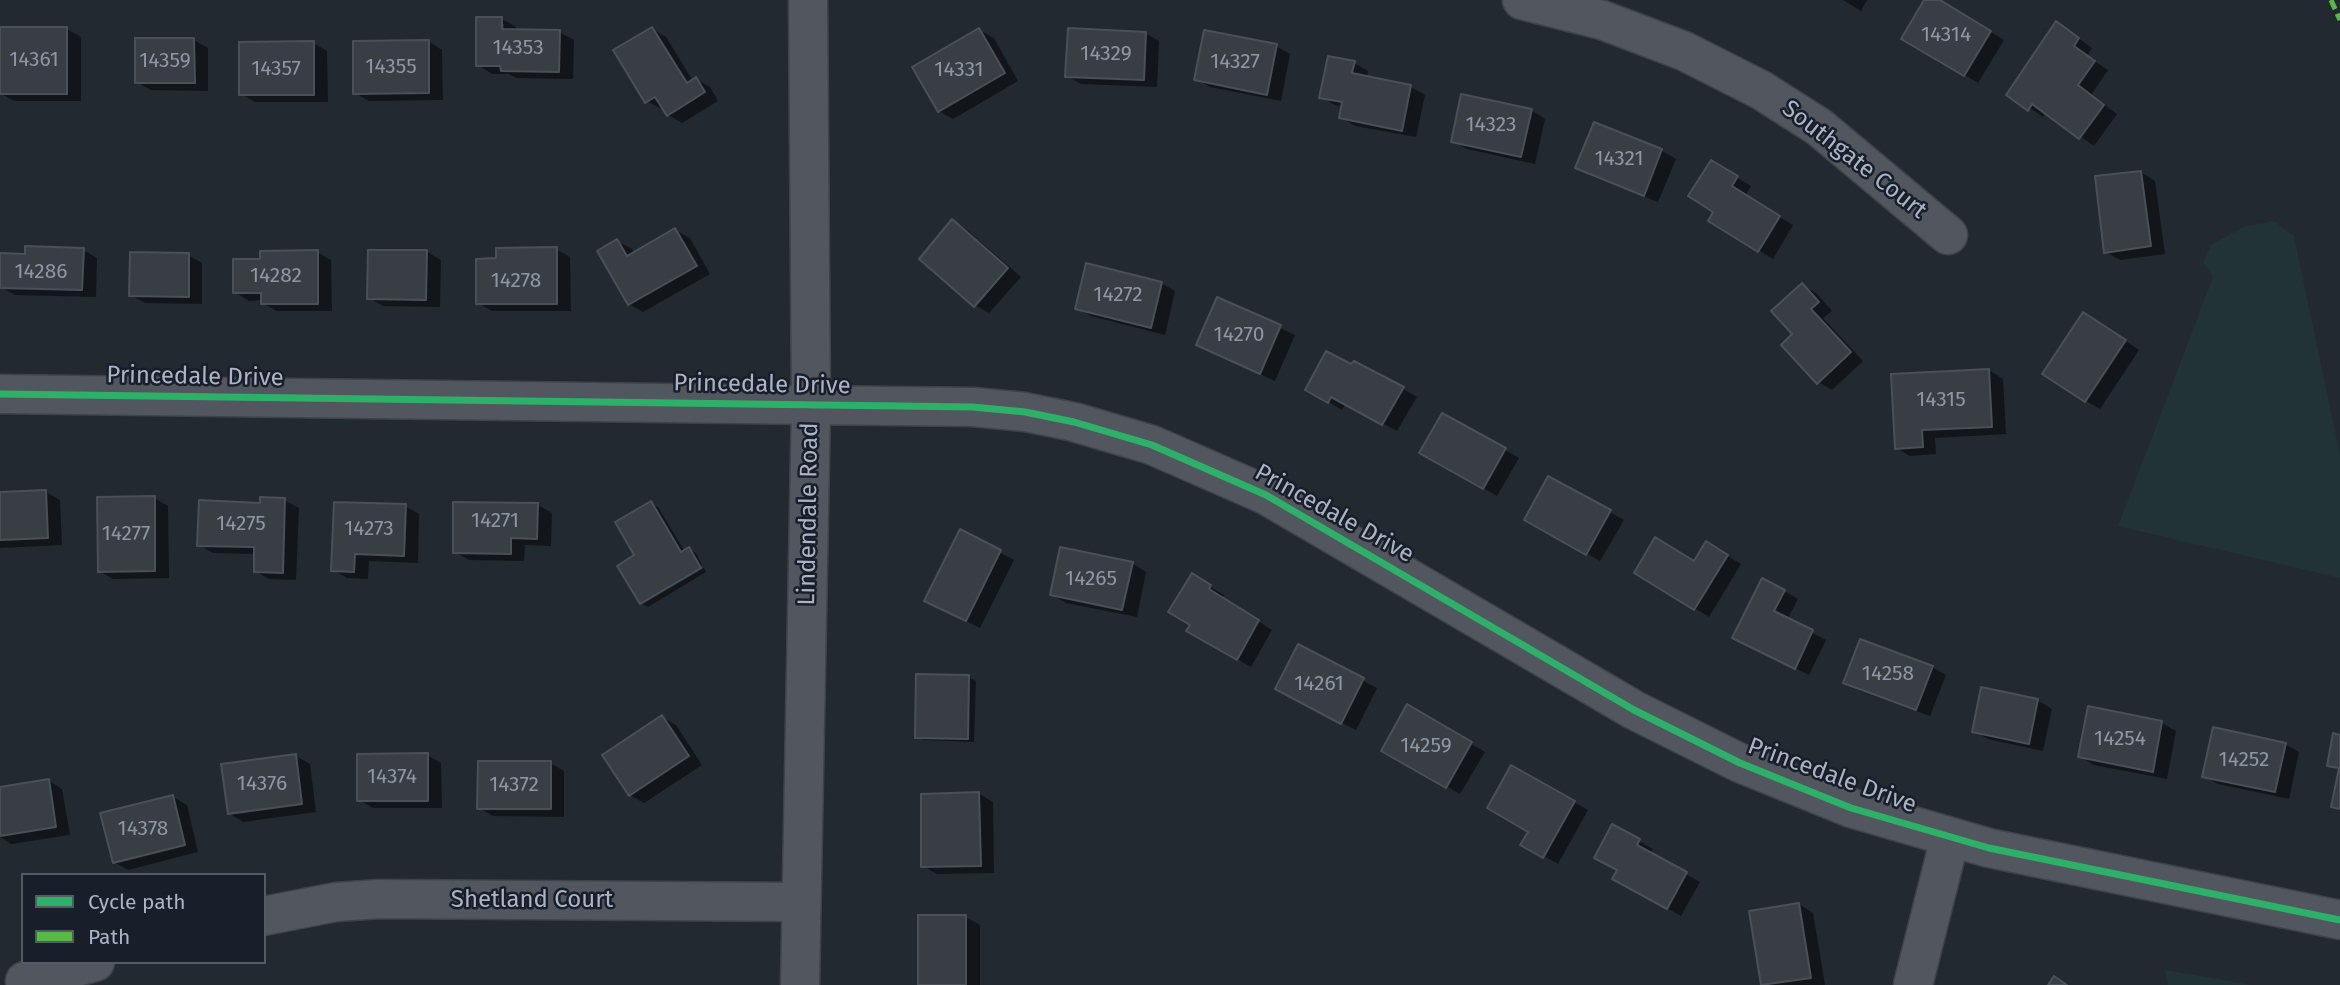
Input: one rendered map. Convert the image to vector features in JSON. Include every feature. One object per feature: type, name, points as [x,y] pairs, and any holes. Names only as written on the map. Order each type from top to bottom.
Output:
[{"type":"street","name":"Lindendale Road","points":[[800,985],[811,405],[808,0]]},
{"type":"street","name":"Southgate Court","points":[[1522,0],[1602,20],[1672,46],[1760,90],[1819,127],[1948,235]]},
{"type":"street","name":"Princedale Drive","points":[[0,394],[973,407],[1025,412],[1074,422],[1152,445],[1266,495],[1634,710],[1728,757],[1851,808],[1989,848],[2340,920]]},
{"type":"street","points":[[1913,985],[1950,838]]},
{"type":"street","name":"Shetland Court","points":[[266,916],[336,902],[380,899],[801,902]]},
{"type":"street","points":[[25,981],[88,964]]},
{"type":"shaded area","points":[[2274,221],[2294,236],[2340,455],[2340,578],[2118,526],[2213,277],[2203,262],[2211,245],[2243,227]]},
{"type":"shaded area","points":[[2165,970],[2252,985],[2168,985]]},
{"type":"building","points":[[1924,0],[1940,0],[1991,31],[1964,76],[1901,39]]},
{"type":"building","points":[[476,17],[502,17],[502,29],[560,30],[559,72],[501,71],[500,66],[476,66]]},
{"type":"building","points":[[2056,21],[2079,38],[2074,46],[2095,61],[2078,85],[2104,105],[2079,139],[2032,104],[2028,111],[2006,95]]},
{"type":"building","points":[[0,27],[67,27],[67,94],[0,94]]},
{"type":"building","points":[[652,27],[687,83],[696,77],[705,92],[667,116],[655,97],[645,103],[613,50]]},
{"type":"building","points":[[979,28],[1005,73],[938,112],[912,67]]},
{"type":"building","points":[[1068,28],[1146,32],[1144,80],[1065,77]]},
{"type":"building","points":[[1204,30],[1277,44],[1267,95],[1194,80]]},
{"type":"building","points":[[135,38],[194,38],[195,83],[135,83]]},
{"type":"building","points":[[429,40],[429,93],[353,94],[353,41]]},
{"type":"building","points":[[314,41],[314,95],[239,95],[239,42]]},
{"type":"building","points":[[1328,56],[1355,61],[1352,73],[1411,85],[1402,131],[1339,118],[1342,102],[1319,98]]},
{"type":"building","points":[[1461,94],[1532,109],[1521,157],[1451,142]]},
{"type":"building","points":[[1594,122],[1662,149],[1644,196],[1575,168]]},
{"type":"building","points":[[1711,160],[1738,176],[1732,186],[1780,216],[1758,252],[1708,221],[1713,212],[1688,196]]},
{"type":"building","points":[[2141,171],[2151,246],[2104,253],[2095,176]]},
{"type":"building","points":[[952,219],[1008,268],[974,307],[919,259]]},
{"type":"building","points":[[675,228],[697,266],[628,305],[597,251],[617,239],[627,256]]},
{"type":"building","points":[[25,246],[84,248],[82,290],[0,288],[0,253],[25,254]]},
{"type":"building","points":[[557,247],[557,304],[476,304],[476,259],[496,258],[496,248]]},
{"type":"building","points":[[318,250],[318,304],[261,304],[261,293],[233,293],[233,259],[260,259],[260,251]]},
{"type":"building","points":[[368,250],[427,250],[426,300],[367,299]]},
{"type":"building","points":[[130,252],[189,253],[189,297],[129,296]]},
{"type":"building","points":[[1086,263],[1162,282],[1151,328],[1075,309]]},
{"type":"building","points":[[1802,283],[1819,302],[1811,309],[1851,352],[1817,384],[1781,345],[1792,334],[1771,311]]},
{"type":"building","points":[[1217,297],[1281,325],[1260,374],[1196,345]]},
{"type":"building","points":[[2083,312],[2126,340],[2085,402],[2042,374]]},
{"type":"building","points":[[1326,351],[1351,364],[1354,361],[1404,387],[1382,425],[1331,397],[1328,403],[1305,390]]},
{"type":"building","points":[[1989,369],[1992,427],[1922,430],[1923,447],[1895,449],[1891,374]]},
{"type":"building","points":[[1442,413],[1506,448],[1483,489],[1419,453]]},
{"type":"building","points":[[1548,476],[1611,510],[1586,555],[1524,520]]},
{"type":"building","points":[[46,490],[48,538],[0,540],[0,492]]},
{"type":"building","points":[[155,496],[155,571],[98,572],[97,497]]},
{"type":"building","points":[[260,497],[285,498],[283,573],[254,572],[254,547],[197,546],[199,500],[260,503]]},
{"type":"building","points":[[651,501],[681,552],[689,547],[701,568],[640,604],[617,566],[634,555],[615,522]]},
{"type":"building","points":[[334,502],[406,504],[404,556],[355,554],[354,572],[331,571]]},
{"type":"building","points":[[453,502],[538,503],[537,539],[511,538],[511,554],[453,553]]},
{"type":"building","points":[[960,529],[1001,550],[966,621],[924,601]]},
{"type":"building","points":[[1655,537],[1694,561],[1706,541],[1728,555],[1694,610],[1634,573]]},
{"type":"building","points":[[1060,547],[1133,562],[1122,610],[1050,595]]},
{"type":"building","points":[[1192,573],[1211,585],[1209,589],[1259,620],[1237,660],[1186,631],[1190,625],[1168,612]]},
{"type":"building","points":[[1762,578],[1785,590],[1774,611],[1813,630],[1795,669],[1732,638]]},
{"type":"building","points":[[1860,639],[1933,666],[1916,710],[1843,683]]},
{"type":"building","points":[[1298,644],[1364,678],[1341,724],[1275,689]]},
{"type":"building","points":[[916,674],[969,675],[968,739],[915,738]]},
{"type":"building","points":[[1981,687],[2038,699],[2029,744],[1972,732]]},
{"type":"building","points":[[1407,704],[1472,742],[1446,788],[1381,751]]},
{"type":"building","points":[[2088,706],[2162,721],[2153,772],[2078,757]]},
{"type":"building","points":[[662,715],[689,756],[629,796],[602,755]]},
{"type":"building","points":[[2213,727],[2286,743],[2275,792],[2202,777]]},
{"type":"building","points":[[2333,733],[2340,735],[2340,809],[2331,807],[2339,768],[2327,766]]},
{"type":"building","points":[[428,753],[428,801],[357,801],[357,754]]},
{"type":"building","points":[[296,754],[302,804],[228,814],[221,764]]},
{"type":"building","points":[[478,761],[551,761],[551,809],[477,809]]},
{"type":"building","points":[[1511,765],[1575,801],[1543,858],[1520,845],[1528,832],[1487,808]]},
{"type":"building","points":[[49,779],[56,827],[0,836],[0,787]]},
{"type":"building","points":[[979,792],[981,866],[921,867],[921,794]]},
{"type":"building","points":[[173,795],[185,845],[113,863],[100,813]]},
{"type":"building","points":[[1612,824],[1640,839],[1637,845],[1687,872],[1667,909],[1612,879],[1617,870],[1594,858]]},
{"type":"building","points":[[1799,903],[1811,978],[1761,985],[1749,911]]},
{"type":"building","points":[[918,915],[966,915],[966,985],[918,985]]},
{"type":"building","points":[[2054,976],[2067,985],[2048,985]]},
{"type":"marked path","points":[[2331,0],[2340,20]]},
{"type":"cycle path","points":[[0,394],[973,407],[1025,412],[1074,422],[1152,445],[1266,495],[1634,710],[1740,763],[1851,808],[1989,848],[2340,920]]}]
